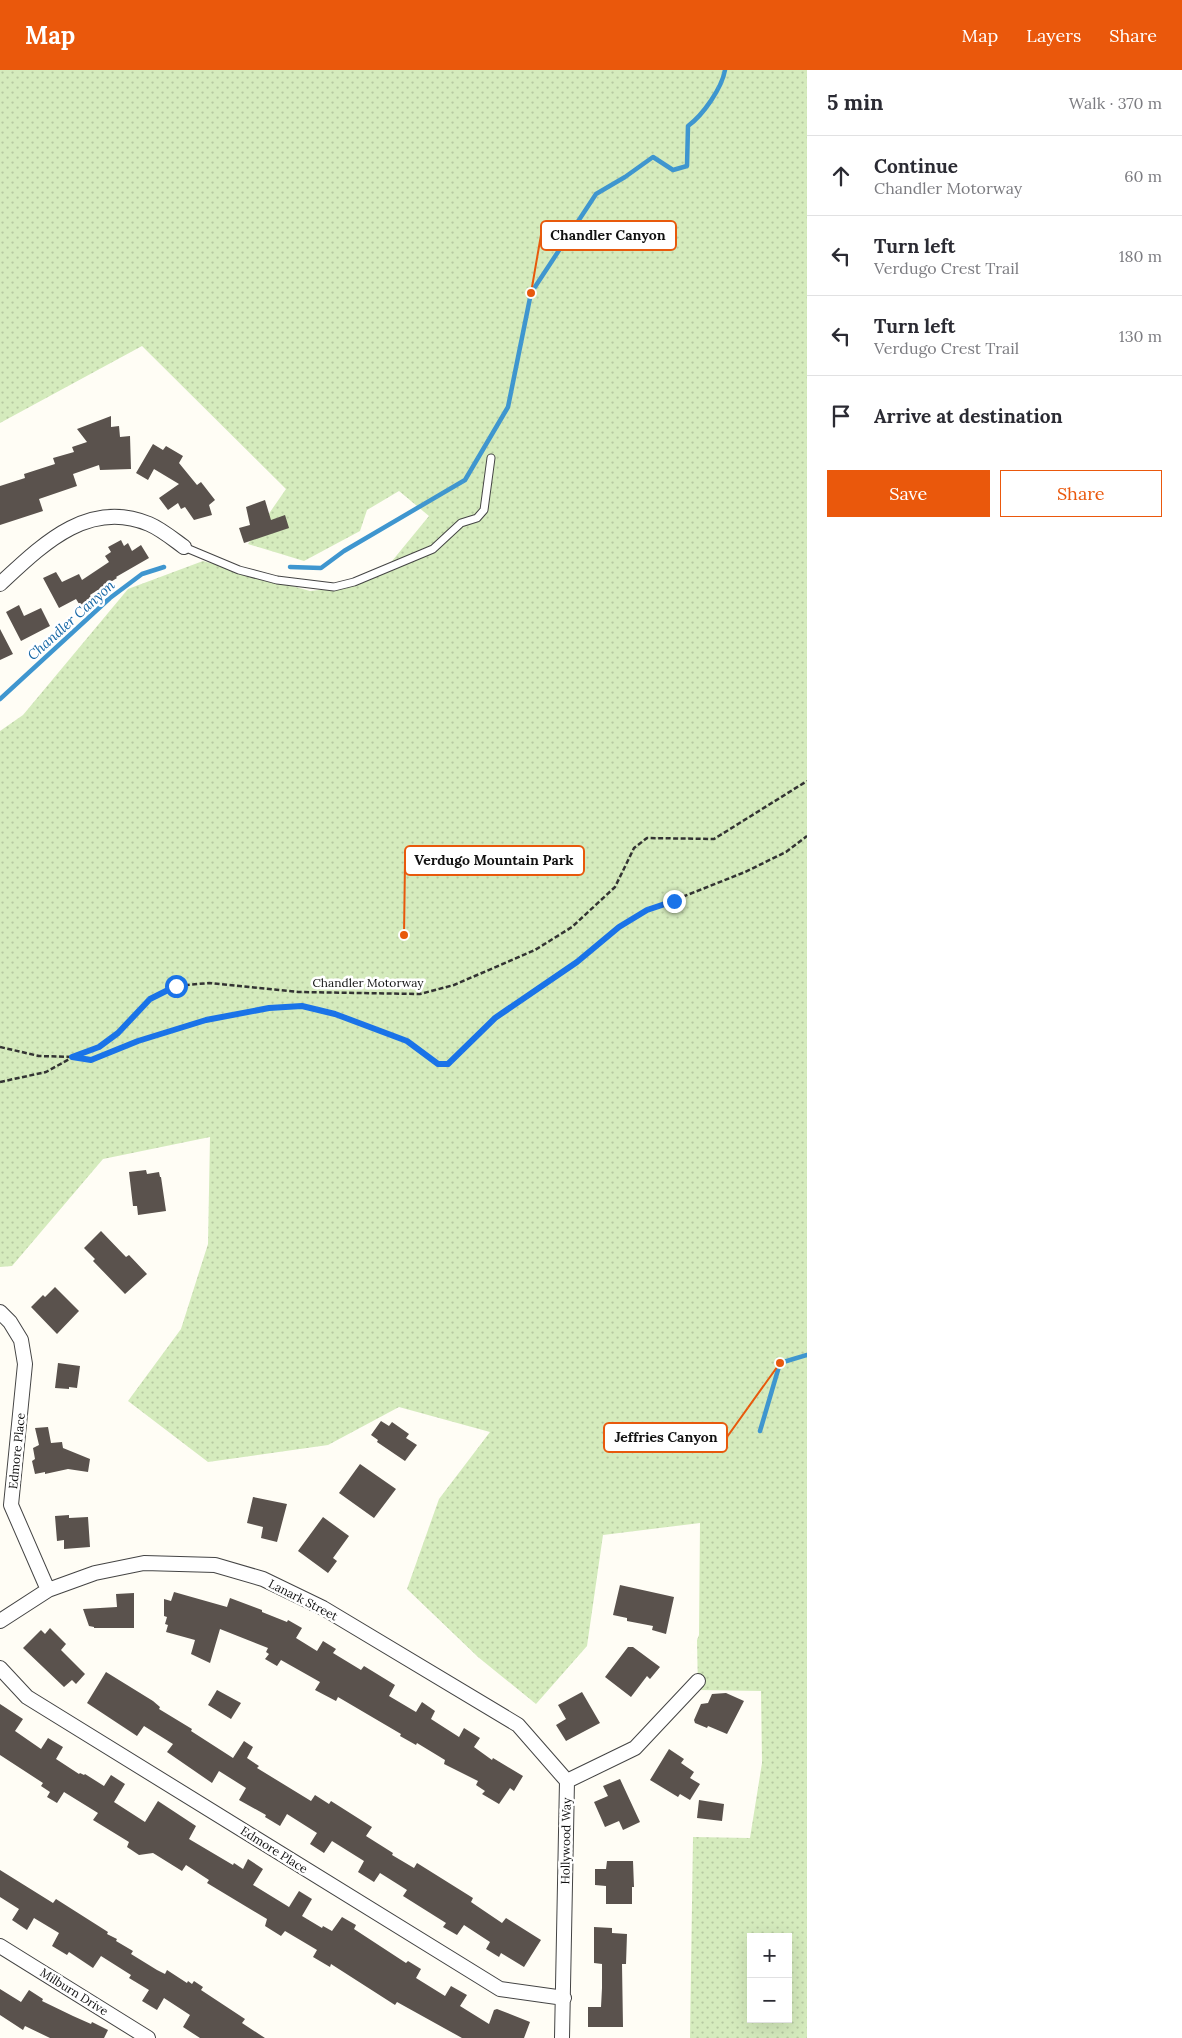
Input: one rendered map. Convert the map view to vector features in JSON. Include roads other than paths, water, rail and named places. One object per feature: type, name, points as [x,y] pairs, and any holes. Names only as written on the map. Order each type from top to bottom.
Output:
[{"type":"street","points":[[0,584],[57,534],[93,518],[115,515],[149,524],[184,547]]},
{"type":"street","name":"Edmore Place","points":[[0,1312],[10,1322],[21,1340],[25,1364],[11,1505],[48,1590]]},
{"type":"street","name":"Lanark Street","points":[[0,1621],[48,1590],[95,1573],[144,1563],[215,1565],[263,1579],[323,1608],[518,1725],[567,1781]]},
{"type":"street","name":"Edmore Place","points":[[0,1668],[27,1697],[500,1989],[564,1998]]},
{"type":"street","name":"Hollywood Way","points":[[562,2038],[567,1781],[635,1748],[698,1681]]},
{"type":"street","name":"Milburn Drive","points":[[0,1946],[148,2038]]},
{"type":"lane","points":[[184,547],[239,570],[277,580],[334,587],[354,582],[433,549],[461,523],[477,518],[484,510],[491,458]]},
{"type":"waterway","name":"Chandler Canyon","points":[[290,567],[321,568],[344,551],[465,480],[508,407],[531,293],[596,194],[625,177],[653,157],[673,170],[687,166],[688,126],[711,101],[720,85],[725,70]]},
{"type":"waterway","name":"Chandler Canyon","points":[[0,699],[110,598],[142,574],[164,567]]},
{"type":"waterway","points":[[760,1431],[780,1363],[807,1355]]},
{"type":"place","name":"Chandler Canyon","points":[[531,293]]},
{"type":"place","name":"Verdugo Mountain Park","points":[[404,935]]},
{"type":"place","name":"Jeffries Canyon","points":[[780,1363]]}]
